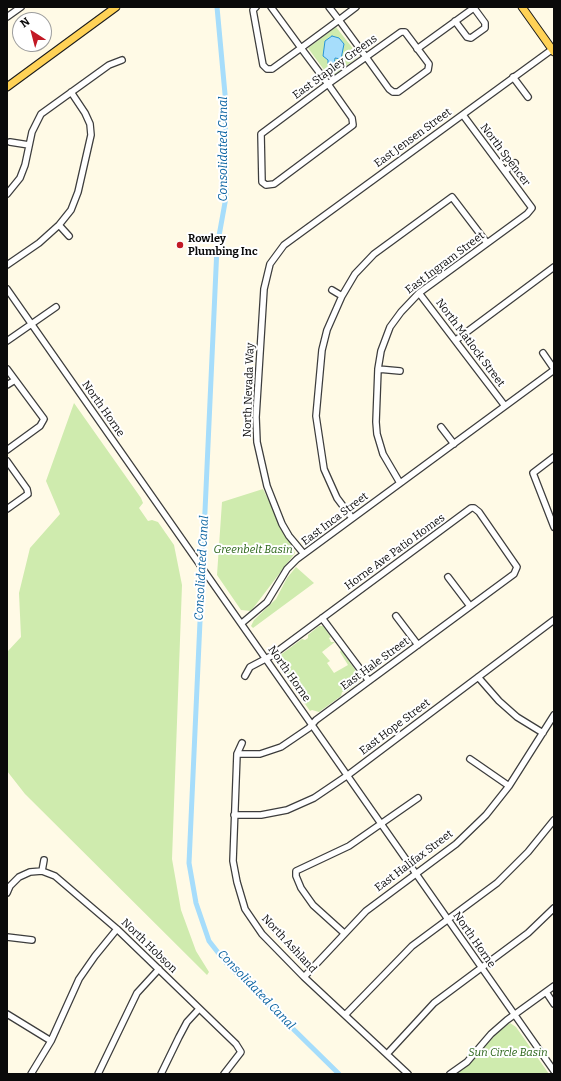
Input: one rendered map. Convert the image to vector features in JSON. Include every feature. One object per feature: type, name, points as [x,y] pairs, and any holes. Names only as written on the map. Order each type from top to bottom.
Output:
[{"type":"main road","points":[[7,86],[116,7]]},
{"type":"main road","points":[[522,7],[553,49]]},
{"type":"street","points":[[7,17],[21,7]]},
{"type":"street","points":[[256,7],[253,10],[263,65],[267,69],[272,69],[356,7]]},
{"type":"street","points":[[271,7],[328,84]]},
{"type":"street","points":[[329,7],[366,57]]},
{"type":"street","points":[[417,49],[455,21],[475,7],[485,23],[485,28],[471,38],[467,37],[455,21]]},
{"type":"street","name":"East Stapley Greens","points":[[328,84],[352,118],[353,125],[274,184],[266,186],[262,182],[260,134],[328,84],[400,32],[405,32],[429,64],[428,70],[398,92],[394,92],[389,89],[366,57]]},
{"type":"street","name":"East Jensen Street","points":[[284,244],[553,49]]},
{"type":"street","points":[[7,194],[20,178],[25,165],[32,132],[41,114],[109,65],[122,60]]},
{"type":"street","points":[[513,77],[528,97]]},
{"type":"street","points":[[7,266],[39,243],[59,225],[71,210],[78,192],[91,135],[90,124],[85,113],[71,92]]},
{"type":"street","name":"North Spencer","points":[[463,114],[532,208]]},
{"type":"street","points":[[10,142],[29,145]]},
{"type":"street","points":[[505,171],[515,163]]},
{"type":"street","points":[[352,518],[337,498],[324,469],[316,416],[322,350],[327,330],[342,296],[356,274],[374,254],[452,197],[487,243]]},
{"type":"street","name":"East Ingram Street","points":[[400,483],[386,461],[377,434],[378,369],[381,351],[390,327],[401,312],[419,293],[527,214],[532,208]]},
{"type":"street","points":[[59,225],[69,236]]},
{"type":"street","name":"North Nevada Way","points":[[284,244],[270,264],[264,290],[256,417],[257,442],[266,486],[289,536],[304,554]]},
{"type":"street","points":[[456,340],[554,268]]},
{"type":"street","name":"North Horne","points":[[7,289],[554,1071]]},
{"type":"street","points":[[332,290],[342,296]]},
{"type":"street","name":"North Matlock Street","points":[[419,293],[456,340],[504,406]]},
{"type":"street","points":[[7,341],[56,306]]},
{"type":"street","name":"East Inca Street","points":[[242,623],[266,602],[287,570],[304,554],[554,369],[543,353]]},
{"type":"street","points":[[7,369],[44,419],[40,426],[7,450]]},
{"type":"street","points":[[378,369],[400,371]]},
{"type":"street","points":[[7,385],[15,380]]},
{"type":"street","points":[[441,427],[454,444]]},
{"type":"street","points":[[554,458],[533,473],[554,527]]},
{"type":"street","points":[[7,461],[27,489],[28,494],[7,509]]},
{"type":"street","name":"Horne Ave Patio Homes","points":[[245,676],[250,667],[271,656],[471,508],[474,508],[479,512],[515,563],[517,570]]},
{"type":"street","name":"East Hale Street","points":[[237,754],[260,754],[281,747],[517,570]]},
{"type":"street","points":[[448,577],[470,606]]},
{"type":"street","points":[[396,616],[418,645]]},
{"type":"street","points":[[322,618],[369,681]]},
{"type":"street","name":"East Hope Street","points":[[234,815],[262,815],[287,810],[314,798],[348,775],[554,620]]},
{"type":"street","points":[[478,677],[499,701],[517,717],[543,734]]},
{"type":"street","name":"East Halifax Street","points":[[304,977],[366,911],[456,844],[486,815],[509,786],[554,715]]},
{"type":"street","name":"North Ashland","points":[[242,743],[237,754],[233,861],[245,910],[262,934],[304,977],[346,1014],[408,1074]]},
{"type":"street","points":[[470,759],[509,786]]},
{"type":"street","points":[[344,933],[313,905],[301,888],[296,871],[344,849],[418,798]]},
{"type":"street","points":[[346,1014],[412,946],[497,883],[528,852],[554,820]]},
{"type":"street","points":[[7,893],[10,886],[19,877],[30,872],[42,871],[44,860]]},
{"type":"street","name":"North Hobson","points":[[42,871],[55,876],[117,929],[236,1044],[241,1052],[224,1074]]},
{"type":"street","points":[[387,1054],[434,1003],[528,933],[554,908]]},
{"type":"street","points":[[31,1074],[51,1041],[79,979],[117,929]]},
{"type":"street","points":[[7,937],[32,940]]},
{"type":"street","points":[[98,1074],[137,993],[159,969]]},
{"type":"street","points":[[450,1074],[467,1062],[491,1034],[514,1014],[554,986]]},
{"type":"street","points":[[546,992],[554,1004]]},
{"type":"street","points":[[162,1074],[187,1022],[199,1009]]},
{"type":"street","points":[[7,1014],[51,1041]]},
{"type":"green space","points":[[336,27],[358,57],[330,78],[308,48]]},
{"type":"green space","points":[[74,403],[141,498],[143,503],[139,508],[148,521],[152,520],[158,522],[174,545],[182,585],[172,859],[181,910],[196,951],[209,972],[207,975],[25,794],[7,771],[7,656],[8,651],[21,637],[19,593],[30,548],[60,514],[46,481]]},
{"type":"green space","name":"Greenbelt Basin","points":[[263,489],[295,553],[251,611],[241,610],[217,575],[222,502]]},
{"type":"green space","points":[[296,567],[314,583],[253,628],[251,626],[254,620],[276,599],[287,578]]},
{"type":"green space","points":[[319,626],[323,626],[331,637],[329,638],[331,642],[335,642],[322,652],[330,661],[327,663],[334,673],[348,665],[340,652],[341,650],[361,678],[360,681],[347,691],[342,692],[341,696],[319,712],[312,710],[310,711],[278,665],[280,663],[279,656],[302,639],[305,640],[308,638],[308,635]]},
{"type":"green space","name":"Sun Circle Basin","points":[[510,1023],[516,1027],[549,1074],[455,1074],[471,1062],[498,1032]]},
{"type":"water","points":[[332,36],[339,38],[344,44],[341,59],[335,58],[334,65],[328,64],[328,60],[323,56],[325,41]]},
{"type":"waterway","name":"Consolidated Canal","points":[[217,7],[225,94],[226,197],[217,247],[189,863],[196,903],[209,941],[227,964],[339,1074]]},
{"type":"place","name":"Rowley Plumbing Inc","points":[[180,245]]}]
